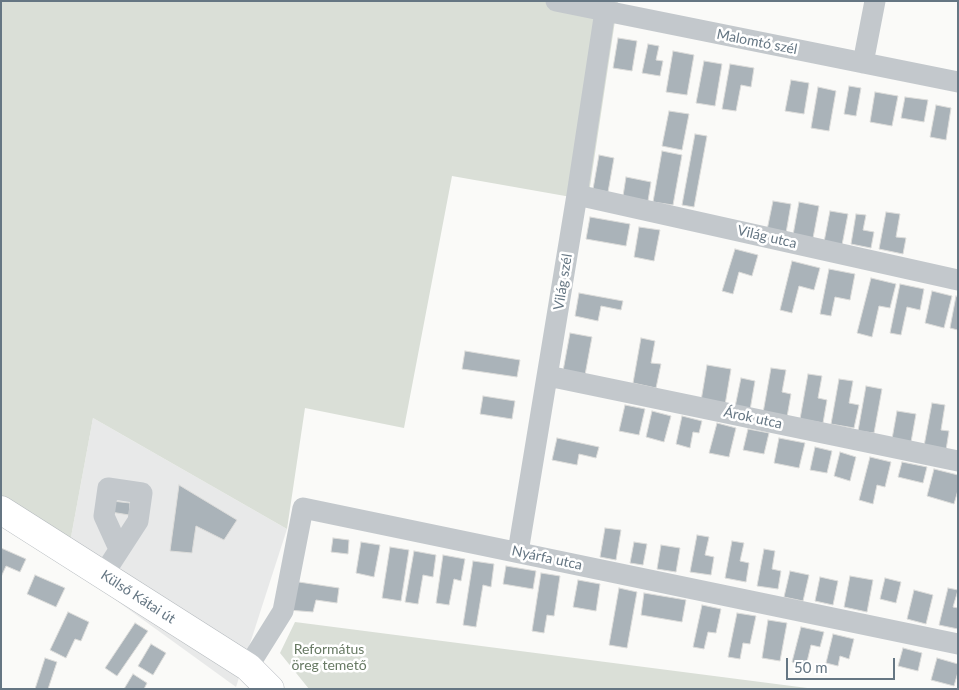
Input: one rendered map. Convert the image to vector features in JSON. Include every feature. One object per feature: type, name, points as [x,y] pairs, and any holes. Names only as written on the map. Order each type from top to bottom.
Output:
[{"type":"main road","name":"Külső Kátai út","points":[[1,510],[248,667],[270,689]]},
{"type":"street","name":"Malomtó szél","points":[[558,1],[958,82]]},
{"type":"street","points":[[863,63],[875,1]]},
{"type":"street","name":"Világ szél","points":[[518,552],[548,376],[605,11]]},
{"type":"street","name":"Világ utca","points":[[577,195],[958,280]]},
{"type":"street","name":"Árok utca","points":[[548,376],[958,461]]},
{"type":"street","name":"Nyárfa utca","points":[[248,667],[283,611],[303,508],[958,644]]},
{"type":"street","points":[[103,575],[119,549]]},
{"type":"shaded area","points":[[93,418],[287,529],[236,687],[66,564]]},
{"type":"green space","points":[[1,1],[618,1],[588,200],[452,176],[404,428],[305,408],[287,529],[93,418],[66,564],[1,518]]},
{"type":"green space","name":"Református öreg temető","points":[[295,622],[815,689],[309,689],[280,653]]},
{"type":"building","points":[[618,38],[637,41],[632,71],[613,68]]},
{"type":"building","points":[[648,44],[659,46],[656,60],[663,61],[660,76],[642,73]]},
{"type":"building","points":[[673,51],[694,55],[687,95],[666,92]]},
{"type":"building","points":[[704,61],[722,64],[715,106],[696,103]]},
{"type":"building","points":[[730,64],[754,68],[751,87],[741,85],[736,111],[722,109]]},
{"type":"building","points":[[791,80],[809,83],[804,114],[785,111]]},
{"type":"building","points":[[849,86],[861,88],[856,116],[844,114]]},
{"type":"building","points":[[818,87],[836,91],[829,131],[811,128]]},
{"type":"building","points":[[875,92],[898,96],[892,126],[870,122]]},
{"type":"building","points":[[905,97],[928,100],[924,122],[901,118]]},
{"type":"building","points":[[936,105],[951,108],[946,140],[930,137]]},
{"type":"building","points":[[669,111],[689,114],[682,150],[662,146]]},
{"type":"building","points":[[695,134],[707,136],[694,207],[682,205]]},
{"type":"building","points":[[662,151],[682,155],[673,205],[653,202]]},
{"type":"building","points":[[599,155],[614,158],[608,192],[593,189]]},
{"type":"building","points":[[626,177],[651,182],[648,201],[623,196]]},
{"type":"building","points":[[773,201],[791,204],[786,233],[767,230]]},
{"type":"building","points":[[799,202],[819,206],[813,238],[793,235]]},
{"type":"building","points":[[830,211],[848,214],[842,245],[824,242]]},
{"type":"building","points":[[886,212],[900,214],[896,237],[906,238],[903,254],[879,249]]},
{"type":"building","points":[[856,214],[866,215],[863,230],[874,232],[871,248],[851,244]]},
{"type":"building","points":[[590,217],[630,224],[626,246],[586,239]]},
{"type":"building","points":[[639,227],[660,230],[654,261],[634,257]]},
{"type":"building","points":[[735,249],[758,255],[752,276],[739,272],[733,294],[722,291]]},
{"type":"building","points":[[792,261],[820,268],[814,290],[799,286],[792,313],[780,310]]},
{"type":"building","points":[[829,269],[855,274],[850,300],[835,297],[831,316],[820,314]]},
{"type":"building","points":[[871,278],[896,284],[890,308],[879,306],[872,337],[857,333]]},
{"type":"building","points":[[900,284],[924,289],[920,310],[907,307],[901,335],[890,333]]},
{"type":"building","points":[[932,291],[952,296],[944,328],[925,323]]},
{"type":"building","points":[[579,293],[623,301],[621,310],[601,306],[598,321],[575,316]]},
{"type":"building","points":[[956,296],[958,297],[958,330],[950,328]]},
{"type":"building","points":[[570,333],[592,337],[585,375],[563,371]]},
{"type":"building","points":[[641,338],[655,341],[651,363],[661,364],[656,388],[633,383]]},
{"type":"building","points":[[465,351],[520,360],[517,377],[462,369]]},
{"type":"building","points":[[707,365],[731,369],[725,405],[701,401]]},
{"type":"building","points":[[771,368],[786,370],[782,392],[791,394],[787,417],[763,413]]},
{"type":"building","points":[[808,374],[822,376],[818,398],[827,400],[823,423],[800,419]]},
{"type":"building","points":[[741,378],[755,381],[750,410],[735,407]]},
{"type":"building","points":[[839,379],[853,381],[849,403],[859,405],[854,428],[831,424]]},
{"type":"building","points":[[866,386],[882,389],[874,433],[858,431]]},
{"type":"building","points":[[483,396],[515,401],[512,419],[480,414]]},
{"type":"building","points":[[932,403],[945,405],[941,430],[949,431],[946,450],[924,446]]},
{"type":"building","points":[[625,405],[645,409],[639,435],[619,431]]},
{"type":"building","points":[[652,411],[671,416],[664,442],[646,437]]},
{"type":"building","points":[[897,411],[916,414],[911,442],[892,439]]},
{"type":"building","points":[[682,416],[702,421],[699,433],[693,432],[690,448],[676,444]]},
{"type":"building","points":[[717,423],[736,428],[729,457],[709,453]]},
{"type":"building","points":[[748,429],[769,433],[764,454],[743,450]]},
{"type":"building","points":[[557,438],[599,447],[596,458],[579,454],[577,465],[552,460]]},
{"type":"building","points":[[779,438],[805,443],[799,468],[774,463]]},
{"type":"building","points":[[815,447],[832,451],[827,473],[810,470]]},
{"type":"building","points":[[840,452],[856,457],[850,481],[834,476]]},
{"type":"building","points":[[870,457],[891,462],[885,487],[877,485],[873,504],[859,500]]},
{"type":"building","points":[[902,462],[927,467],[923,483],[898,477]]},
{"type":"building","points":[[934,469],[958,475],[958,490],[954,504],[927,496]]},
{"type":"building","points":[[179,485],[237,520],[224,540],[196,526],[192,553],[170,551]]},
{"type":"building","points":[[112,501],[130,503],[129,515],[111,512]]},
{"type":"building","points":[[605,528],[621,530],[616,560],[600,557]]},
{"type":"building","points":[[697,535],[709,537],[705,555],[714,557],[711,575],[690,572]]},
{"type":"building","points":[[333,538],[349,540],[348,554],[331,552]]},
{"type":"building","points":[[732,541],[744,543],[740,561],[749,563],[746,582],[725,578]]},
{"type":"building","points":[[361,542],[380,545],[374,577],[356,573]]},
{"type":"building","points":[[634,542],[647,544],[643,565],[630,563]]},
{"type":"building","points":[[661,545],[680,548],[676,572],[657,569]]},
{"type":"building","points":[[390,547],[409,550],[401,601],[382,598]]},
{"type":"building","points":[[1,548],[26,559],[20,572],[6,566],[1,577]]},
{"type":"building","points":[[764,549],[775,551],[772,569],[781,571],[778,589],[757,586]]},
{"type":"building","points":[[414,551],[436,555],[433,577],[423,575],[418,604],[405,602]]},
{"type":"building","points":[[443,555],[465,559],[461,581],[454,579],[449,605],[436,603]]},
{"type":"building","points":[[473,561],[494,564],[491,587],[483,585],[476,627],[463,625]]},
{"type":"building","points":[[506,566],[536,571],[533,589],[503,584]]},
{"type":"building","points":[[790,571],[809,575],[803,601],[784,597]]},
{"type":"building","points":[[541,573],[560,576],[554,616],[547,615],[544,633],[532,631]]},
{"type":"building","points":[[35,575],[65,588],[56,607],[27,594]]},
{"type":"building","points":[[850,576],[873,580],[867,612],[844,607]]},
{"type":"building","points":[[820,577],[838,581],[833,605],[815,601]]},
{"type":"building","points":[[885,578],[901,582],[896,603],[880,599]]},
{"type":"building","points":[[578,580],[600,584],[596,611],[573,607]]},
{"type":"building","points":[[292,581],[339,588],[337,603],[316,600],[313,612],[288,610]]},
{"type":"building","points":[[619,588],[637,592],[627,648],[609,645]]},
{"type":"building","points":[[948,588],[958,590],[953,607],[958,608],[958,629],[939,625]]},
{"type":"building","points":[[914,590],[933,595],[926,624],[907,619]]},
{"type":"building","points":[[644,593],[686,600],[682,622],[641,615]]},
{"type":"building","points":[[702,605],[721,609],[716,633],[708,632],[704,649],[693,647]]},
{"type":"building","points":[[68,612],[89,622],[81,641],[75,639],[66,658],[50,650]]},
{"type":"building","points":[[737,613],[756,616],[750,644],[743,643],[740,659],[728,657]]},
{"type":"building","points":[[768,620],[787,623],[780,661],[762,658]]},
{"type":"building","points":[[135,623],[148,631],[117,676],[105,668]]},
{"type":"building","points":[[801,627],[824,632],[820,647],[811,645],[806,666],[792,662]]},
{"type":"building","points":[[833,634],[854,639],[849,659],[840,656],[838,666],[826,663]]},
{"type":"building","points":[[151,644],[166,653],[153,675],[138,666]]},
{"type":"building","points":[[903,648],[922,653],[918,671],[898,666]]},
{"type":"building","points":[[45,658],[57,662],[48,689],[35,689]]},
{"type":"building","points":[[937,658],[958,664],[954,686],[931,680]]},
{"type":"building","points":[[133,674],[147,683],[144,689],[124,689]]}]
